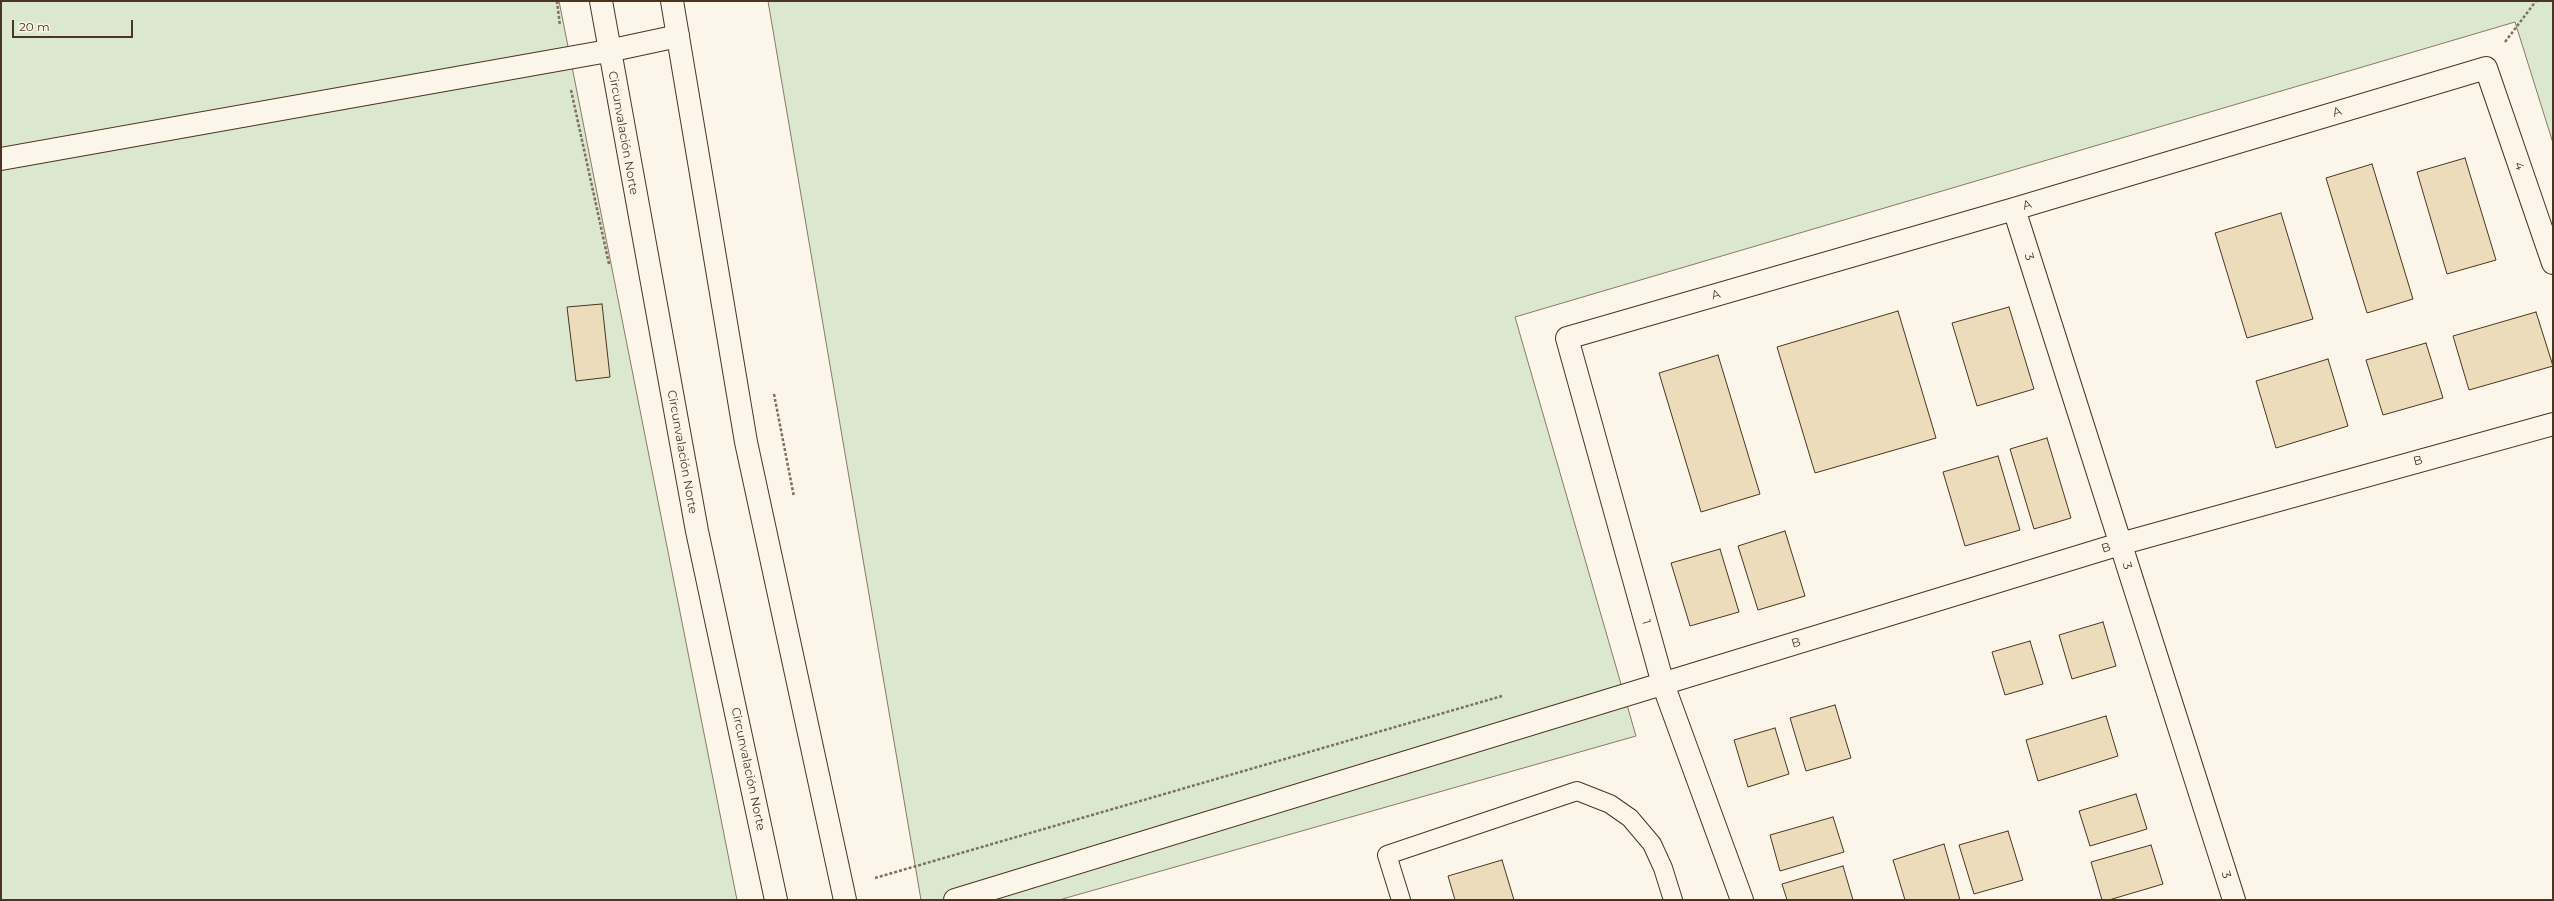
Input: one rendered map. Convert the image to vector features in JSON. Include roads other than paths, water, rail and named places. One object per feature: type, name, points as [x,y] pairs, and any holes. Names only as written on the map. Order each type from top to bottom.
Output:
[{"type":"main road","name":"Circunvalación Norte","points":[[600,1],[697,532],[776,900]]},
{"type":"main road","points":[[672,1],[746,442],[845,900]]},
{"type":"main road","points":[[1,159],[564,58],[678,36]]},
{"type":"main road","name":"A","points":[[1567,338],[2014,209],[2486,68]]},
{"type":"main road","name":"4","points":[[2486,68],[2553,263]]},
{"type":"main road","name":"3","points":[[2014,209],[2234,900]]},
{"type":"main road","name":"1","points":[[1567,338],[1663,684],[1742,900]]},
{"type":"main road","name":"B","points":[[955,900],[996,895],[1663,684],[2120,544],[2553,424]]},
{"type":"lane","points":[[1401,900],[1387,855],[1577,791],[1610,804],[1630,818],[1652,844],[1663,868],[1674,900]]}]
